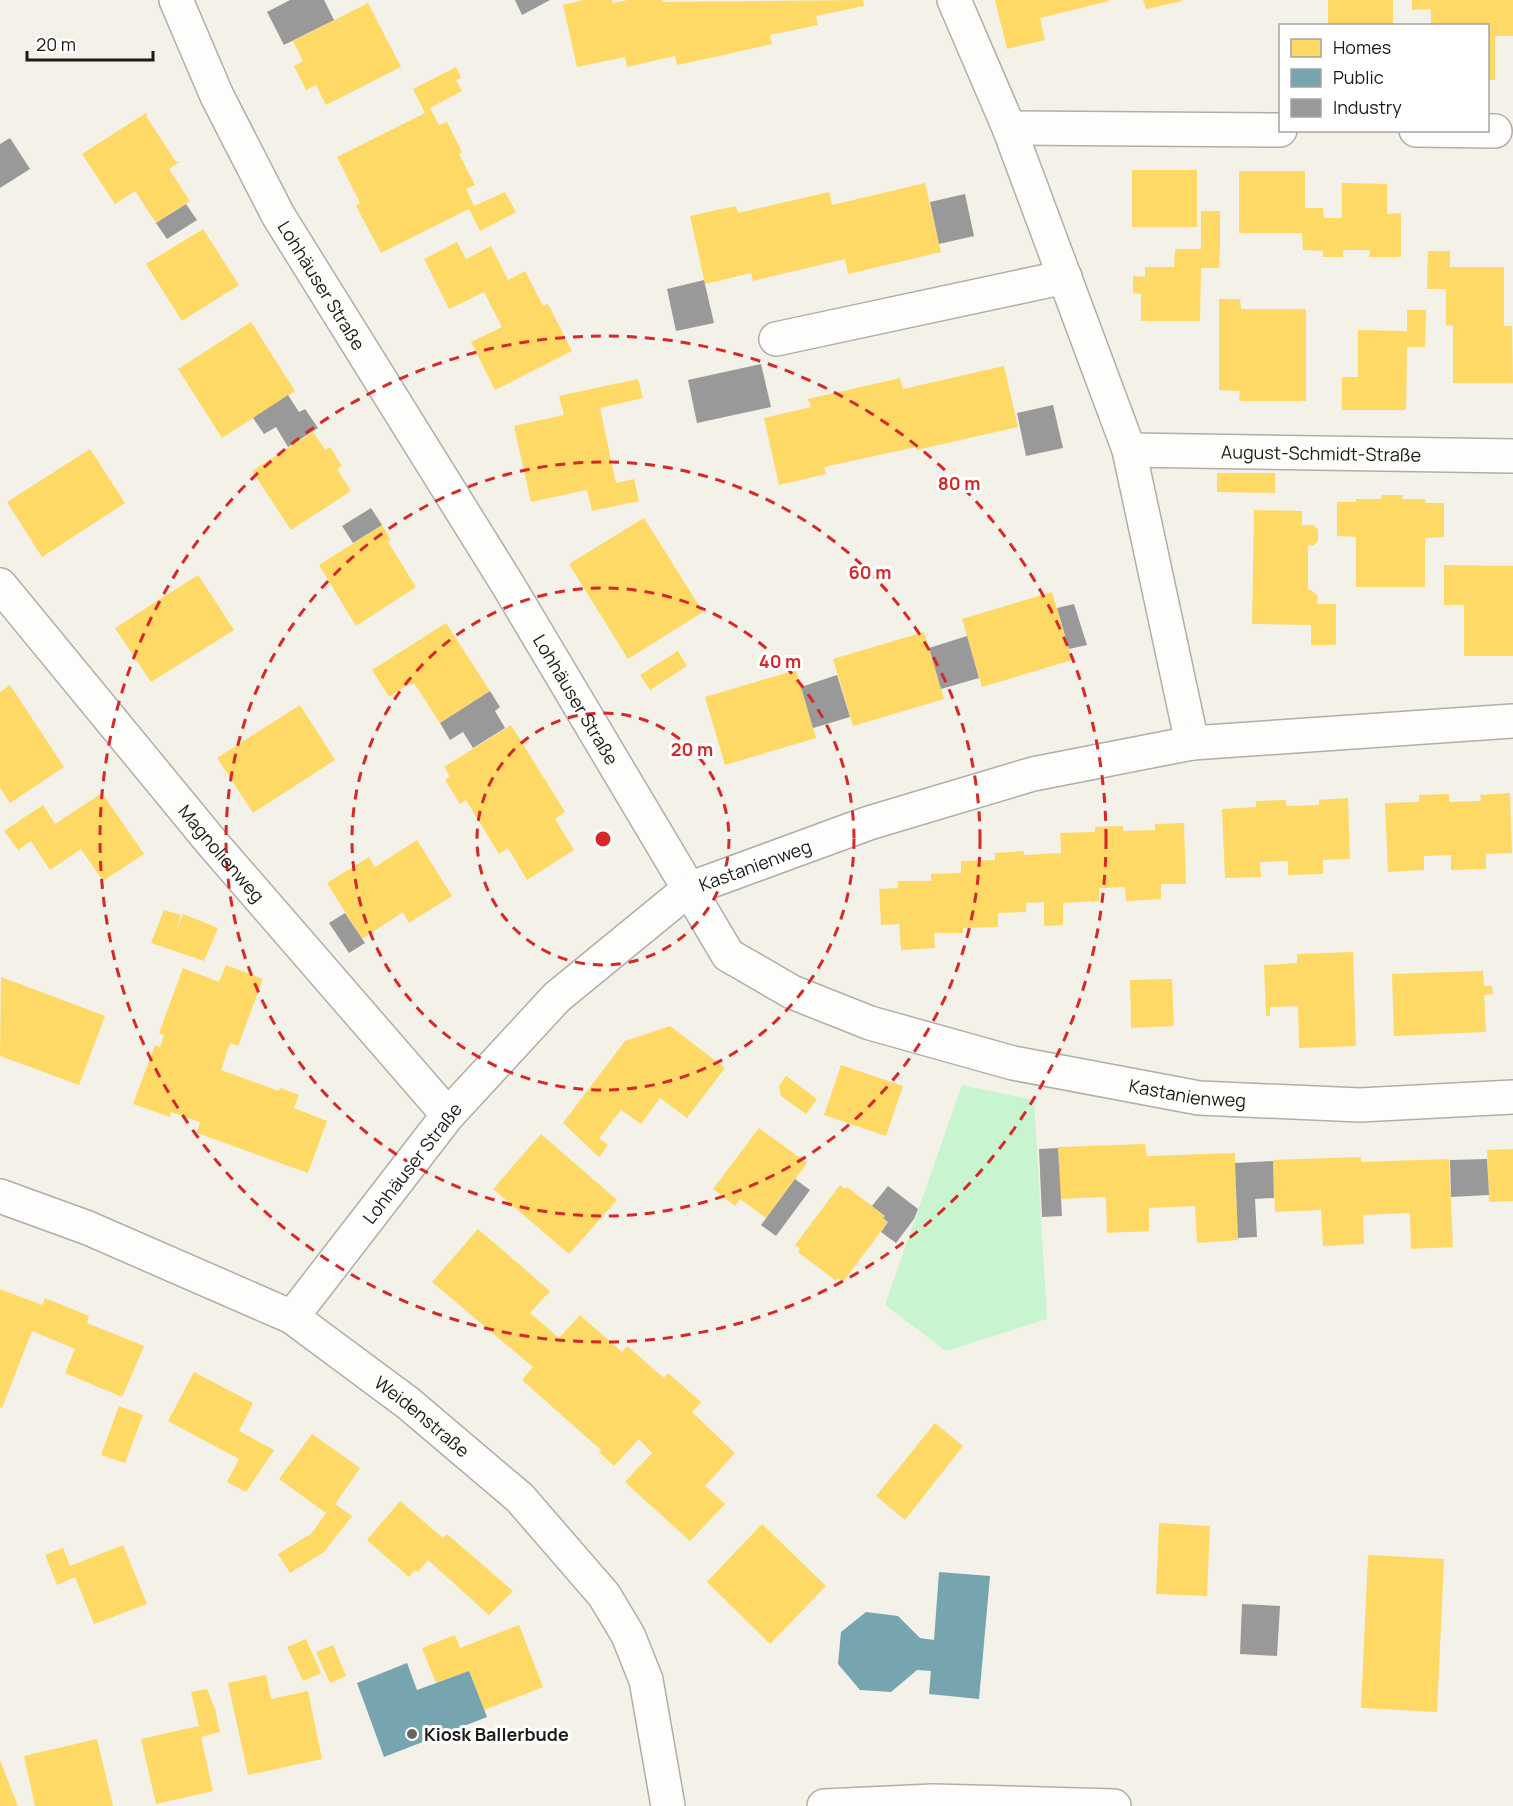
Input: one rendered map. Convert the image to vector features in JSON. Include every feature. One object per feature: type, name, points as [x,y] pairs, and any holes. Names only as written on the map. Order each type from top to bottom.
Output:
[{"type":"street","name":"Lohhäuser Straße","points":[[176,0],[217,96],[278,215],[508,585],[689,888],[557,997],[448,1115],[292,1317]]},
{"type":"street","points":[[954,0],[1009,128],[1129,450],[1192,743]]},
{"type":"street","points":[[1009,128],[1279,130]]},
{"type":"street","points":[[1489,131],[1495,131]]},
{"type":"street","points":[[776,339],[1065,277]]},
{"type":"street","name":"August-Schmidt-Straße","points":[[1129,450],[1513,456]]},
{"type":"street","name":"Magnolienweg","points":[[0,585],[213,844],[448,1115]]},
{"type":"street","name":"Kastanienweg","points":[[1513,721],[1192,743],[1033,774],[869,823],[689,888],[728,955],[792,992],[870,1023],[1013,1063],[1198,1098],[1360,1105],[1513,1097]]},
{"type":"street","name":"Weidenstraße","points":[[0,1196],[88,1228],[292,1317],[408,1403],[520,1497],[604,1595],[628,1635],[646,1680],[668,1806]]},
{"type":"street","points":[[824,1806],[933,1803],[1114,1806]]},
{"type":"green space","points":[[962,1085],[1034,1100],[1047,1319],[946,1351],[885,1305]]},
{"type":"building: Homes","points":[[583,0],[612,0],[613,3],[628,0],[662,0],[663,2],[863,0],[864,6],[816,16],[818,25],[770,35],[772,44],[677,65],[675,56],[627,67],[625,57],[577,67],[563,5]]},
{"type":"building: Homes","points":[[995,0],[1109,1],[1040,18],[1045,40],[1007,49]]},
{"type":"building: Homes","points":[[1143,0],[1182,0],[1182,1],[1146,9]]},
{"type":"building: Homes","points":[[1328,0],[1393,0],[1393,24],[1328,24]]},
{"type":"building: Homes","points":[[1412,0],[1513,0],[1513,36],[1495,36],[1495,80],[1489,80],[1489,24],[1431,24],[1431,9],[1412,10]]},
{"type":"building: Homes","points":[[368,3],[401,67],[326,105],[316,85],[306,90],[294,66],[303,61],[293,41]]},
{"type":"building: Homes","points":[[456,67],[461,78],[456,80],[462,91],[430,108],[439,125],[447,122],[462,152],[459,154],[475,185],[466,189],[474,206],[505,192],[516,212],[480,231],[469,209],[381,253],[356,206],[360,203],[337,157],[425,113],[413,89]]},
{"type":"building: Homes","points":[[146,113],[176,162],[179,162],[169,169],[190,201],[156,223],[135,191],[115,204],[82,154]]},
{"type":"building: Homes","points":[[1132,170],[1197,170],[1197,227],[1132,227]]},
{"type":"building: Homes","points":[[1239,171],[1305,171],[1305,208],[1323,208],[1324,218],[1342,218],[1342,183],[1387,184],[1387,214],[1401,213],[1401,257],[1369,257],[1370,250],[1343,250],[1343,257],[1323,257],[1323,251],[1303,250],[1302,233],[1239,233]]},
{"type":"building: Homes","points":[[925,183],[941,252],[848,274],[845,259],[753,281],[751,273],[705,284],[690,216],[736,206],[738,213],[829,192],[832,205]]},
{"type":"building: Homes","points":[[1201,211],[1220,211],[1220,249],[1219,268],[1201,268],[1200,321],[1141,321],[1141,294],[1133,293],[1133,276],[1145,277],[1145,267],[1174,267],[1175,249],[1201,249]]},
{"type":"building: Homes","points":[[203,229],[239,285],[182,321],[146,264]]},
{"type":"building: Homes","points":[[457,242],[466,259],[491,246],[508,280],[525,271],[543,306],[548,304],[572,351],[495,390],[471,342],[502,327],[484,292],[449,309],[424,259]]},
{"type":"building: Homes","points":[[1428,251],[1450,251],[1450,267],[1504,267],[1504,326],[1512,326],[1513,383],[1453,383],[1453,326],[1446,325],[1446,289],[1427,289]]},
{"type":"building: Homes","points":[[1219,299],[1240,299],[1241,309],[1306,309],[1306,401],[1239,401],[1240,391],[1219,390]]},
{"type":"building: Homes","points":[[1407,310],[1426,310],[1425,347],[1407,347],[1406,410],[1342,410],[1342,377],[1358,377],[1358,330],[1407,331]]},
{"type":"building: Homes","points":[[251,322],[295,391],[222,438],[178,369]]},
{"type":"building: Homes","points":[[1004,366],[1018,427],[916,450],[916,447],[824,467],[826,474],[779,485],[764,418],[811,407],[808,399],[900,378],[903,389]]},
{"type":"building: Homes","points":[[638,379],[643,398],[600,408],[616,483],[634,479],[639,501],[592,511],[587,490],[531,502],[514,426],[564,415],[559,396]]},
{"type":"building: Homes","points":[[313,432],[325,450],[330,447],[342,466],[337,469],[351,491],[291,530],[252,471]]},
{"type":"building: Homes","points":[[90,449],[125,503],[42,557],[7,502]]},
{"type":"building: Homes","points":[[1217,473],[1275,473],[1275,493],[1217,492]]},
{"type":"building: Homes","points":[[1382,495],[1403,495],[1402,499],[1425,499],[1426,503],[1444,503],[1444,537],[1425,538],[1425,587],[1356,587],[1356,537],[1337,536],[1337,502],[1381,499]]},
{"type":"building: Homes","points":[[1254,510],[1302,511],[1302,525],[1314,525],[1318,530],[1318,541],[1313,546],[1308,545],[1308,590],[1318,596],[1317,604],[1336,604],[1336,645],[1311,645],[1311,625],[1252,624]]},
{"type":"building: Homes","points":[[644,518],[703,612],[628,659],[569,564]]},
{"type":"building: Homes","points":[[382,525],[391,540],[388,542],[416,587],[356,626],[319,565]]},
{"type":"building: Homes","points":[[1444,565],[1513,566],[1513,656],[1464,656],[1464,605],[1444,605]]},
{"type":"building: Homes","points":[[198,575],[234,630],[151,682],[115,628]]},
{"type":"building: Homes","points":[[1052,592],[1072,660],[982,687],[962,619]]},
{"type":"building: Homes","points":[[446,623],[490,691],[440,723],[414,683],[389,697],[372,670]]},
{"type":"building: Homes","points":[[924,632],[944,699],[853,726],[833,659]]},
{"type":"building: Homes","points":[[678,651],[687,666],[650,690],[640,675]]},
{"type":"building: Homes","points":[[796,670],[816,738],[725,765],[705,697]]},
{"type":"building: Homes","points":[[10,685],[64,767],[10,803],[0,788],[0,692]]},
{"type":"building: Homes","points":[[300,705],[335,760],[253,813],[217,758]]},
{"type":"building: Homes","points":[[511,725],[565,812],[555,819],[574,850],[527,880],[508,848],[499,854],[466,800],[460,804],[445,780],[450,777],[444,767]]},
{"type":"building: Homes","points":[[102,793],[144,854],[103,881],[81,849],[50,870],[31,841],[18,850],[4,831],[43,805],[55,824]]},
{"type":"building: Homes","points":[[1510,793],[1512,853],[1486,854],[1486,869],[1451,870],[1451,855],[1424,856],[1424,870],[1388,872],[1385,803],[1419,802],[1419,795],[1449,794],[1449,802],[1481,801],[1480,795]]},
{"type":"building: Homes","points":[[1348,798],[1350,859],[1323,860],[1323,874],[1288,875],[1288,861],[1260,862],[1261,877],[1225,878],[1222,809],[1256,807],[1256,801],[1286,800],[1286,806],[1319,805],[1319,800]]},
{"type":"building: Homes","points":[[1184,823],[1186,884],[1161,884],[1161,899],[1126,901],[1125,887],[1099,888],[1099,901],[1063,903],[1063,925],[1044,926],[1044,902],[1026,903],[1026,912],[998,913],[998,927],[963,928],[963,933],[934,933],[935,948],[901,950],[899,924],[881,925],[879,889],[898,888],[898,881],[931,881],[931,874],[961,873],[961,861],[995,860],[995,853],[1024,851],[1024,855],[1061,853],[1060,833],[1095,832],[1095,827],[1123,826],[1123,831],[1155,830],[1155,824]]},
{"type":"building: Homes","points":[[417,840],[452,896],[409,923],[403,912],[362,939],[327,883],[369,857],[375,867]]},
{"type":"building: Homes","points":[[164,910],[181,915],[175,934],[183,914],[218,928],[204,961],[151,943]]},
{"type":"building: Homes","points":[[1353,952],[1356,1046],[1299,1048],[1298,1006],[1270,1007],[1270,1016],[1266,1016],[1264,965],[1297,963],[1297,954]]},
{"type":"building: Homes","points":[[226,965],[263,979],[238,1046],[230,1043],[221,1070],[279,1091],[280,1088],[299,1095],[294,1108],[327,1121],[308,1173],[197,1133],[200,1122],[171,1112],[170,1117],[133,1104],[155,1045],[160,1047],[164,1035],[159,1033],[183,968],[219,982]]},
{"type":"building: Homes","points":[[1483,971],[1484,986],[1492,986],[1493,994],[1484,995],[1486,1032],[1394,1036],[1392,974]]},
{"type":"building: Homes","points":[[1,977],[105,1016],[79,1085],[0,1056]]},
{"type":"building: Homes","points":[[1172,979],[1174,1026],[1131,1028],[1130,980]]},
{"type":"building: Homes","points":[[670,1026],[725,1068],[687,1118],[660,1098],[641,1124],[621,1110],[599,1138],[608,1145],[599,1157],[563,1123],[625,1041]]},
{"type":"building: Homes","points":[[841,1065],[903,1086],[886,1136],[824,1115]]},
{"type":"building: Homes","points":[[786,1076],[817,1099],[806,1114],[781,1096],[779,1086]]},
{"type":"building: Homes","points":[[759,1128],[807,1163],[766,1218],[740,1199],[735,1206],[713,1189]]},
{"type":"building: Homes","points":[[541,1134],[617,1200],[569,1254],[493,1189]]},
{"type":"building: Homes","points":[[1145,1144],[1147,1156],[1235,1153],[1238,1240],[1197,1243],[1195,1206],[1149,1208],[1149,1231],[1107,1233],[1106,1197],[1060,1199],[1058,1147]]},
{"type":"building: Homes","points":[[1513,1149],[1513,1201],[1489,1202],[1487,1150]]},
{"type":"building: Homes","points":[[1361,1157],[1361,1162],[1449,1159],[1453,1247],[1411,1249],[1410,1213],[1363,1215],[1364,1244],[1323,1246],[1321,1210],[1275,1212],[1273,1160]]},
{"type":"building: Homes","points":[[840,1185],[845,1189],[847,1187],[885,1216],[883,1218],[888,1222],[843,1282],[838,1278],[836,1281],[798,1252],[800,1249],[795,1245]]},
{"type":"building: Homes","points":[[478,1229],[550,1291],[530,1313],[559,1338],[580,1315],[622,1352],[627,1346],[664,1378],[668,1373],[701,1402],[692,1412],[735,1453],[705,1486],[725,1504],[690,1541],[625,1482],[652,1453],[639,1439],[614,1466],[599,1452],[601,1450],[522,1380],[533,1367],[432,1282]]},
{"type":"building: Homes","points":[[0,1289],[42,1305],[45,1298],[89,1316],[87,1323],[144,1346],[122,1397],[65,1373],[75,1349],[32,1331],[2,1408],[0,1407]]},
{"type":"building: Homes","points":[[194,1372],[253,1403],[239,1431],[274,1450],[246,1492],[227,1482],[239,1459],[168,1421]]},
{"type":"building: Homes","points":[[119,1406],[143,1415],[125,1463],[101,1455]]},
{"type":"building: Homes","points":[[935,1423],[963,1446],[905,1520],[876,1496]]},
{"type":"building: Homes","points":[[312,1434],[360,1468],[335,1504],[352,1516],[324,1552],[290,1573],[278,1554],[312,1533],[326,1513],[279,1479]]},
{"type":"building: Homes","points":[[400,1501],[443,1538],[447,1534],[513,1591],[489,1615],[428,1560],[418,1572],[415,1570],[409,1577],[367,1540]]},
{"type":"building: Homes","points":[[1159,1523],[1210,1526],[1207,1596],[1156,1594]]},
{"type":"building: Homes","points":[[762,1524],[826,1586],[770,1644],[707,1582]]},
{"type":"building: Homes","points":[[123,1545],[147,1604],[94,1624],[75,1577],[57,1585],[45,1555],[63,1548],[70,1566]]},
{"type":"building: Homes","points":[[1368,1555],[1444,1559],[1437,1712],[1361,1708]]},
{"type":"building: Homes","points":[[519,1625],[543,1687],[484,1710],[469,1671],[436,1683],[422,1648],[455,1635],[460,1648]]},
{"type":"building: Homes","points":[[306,1639],[321,1673],[303,1681],[287,1647]]},
{"type":"building: Homes","points":[[333,1645],[346,1676],[330,1683],[316,1652]]},
{"type":"building: Homes","points":[[266,1675],[271,1699],[308,1691],[322,1759],[248,1775],[228,1683]]},
{"type":"building: Homes","points":[[207,1689],[215,1709],[220,1732],[201,1737],[213,1791],[156,1804],[141,1739],[199,1726],[191,1692]]},
{"type":"building: Homes","points":[[97,1739],[113,1806],[35,1806],[24,1756]]},
{"type":"building: Homes","points":[[0,1760],[18,1806],[0,1806]]},
{"type":"building: Public","points":[[939,1572],[990,1576],[979,1699],[929,1694],[931,1671],[917,1670],[891,1692],[860,1690],[838,1664],[841,1632],[866,1612],[898,1616],[920,1638],[934,1640]]},
{"type":"building: Public","points":[[407,1663],[417,1690],[469,1671],[487,1717],[384,1757],[357,1683]]},
{"type":"building: Industry","points":[[290,0],[324,0],[334,20],[284,45],[267,12]]},
{"type":"building: Industry","points":[[515,0],[550,0],[522,15]]},
{"type":"building: Industry","points":[[10,138],[30,169],[0,188],[0,144]]},
{"type":"building: Industry","points":[[965,194],[974,236],[939,244],[930,202]]},
{"type":"building: Industry","points":[[186,204],[197,220],[167,239],[156,223]]},
{"type":"building: Industry","points":[[704,280],[714,323],[676,331],[667,289]]},
{"type":"building: Industry","points":[[761,364],[771,407],[697,423],[688,380]]},
{"type":"building: Industry","points":[[288,395],[299,412],[305,409],[318,428],[288,447],[276,427],[264,434],[253,418]]},
{"type":"building: Industry","points":[[1053,405],[1063,448],[1026,456],[1017,413]]},
{"type":"building: Industry","points":[[371,508],[382,525],[353,543],[342,526]]},
{"type":"building: Industry","points":[[1074,604],[1087,645],[1069,649],[1057,608]]},
{"type":"building: Industry","points":[[967,636],[979,678],[941,689],[929,648]]},
{"type":"building: Industry","points":[[837,675],[850,717],[813,728],[801,687]]},
{"type":"building: Industry","points":[[490,691],[500,707],[495,711],[505,728],[473,748],[463,732],[450,740],[440,723]]},
{"type":"building: Industry","points":[[345,913],[365,943],[349,953],[329,923]]},
{"type":"building: Industry","points":[[1058,1148],[1062,1216],[1042,1217],[1039,1149]]},
{"type":"building: Industry","points":[[1487,1159],[1489,1195],[1451,1197],[1450,1160]]},
{"type":"building: Industry","points":[[1273,1161],[1274,1198],[1255,1199],[1257,1237],[1238,1238],[1235,1163]]},
{"type":"building: Industry","points":[[795,1179],[810,1190],[776,1236],[761,1225]]},
{"type":"building: Industry","points":[[888,1186],[918,1209],[914,1219],[896,1243],[881,1232],[888,1222],[883,1218],[885,1216],[872,1206]]},
{"type":"building: Industry","points":[[1242,1604],[1280,1606],[1277,1656],[1240,1654]]},
{"type":"place","name":"Kiosk Ballerbude","points":[[412,1734]]}]
